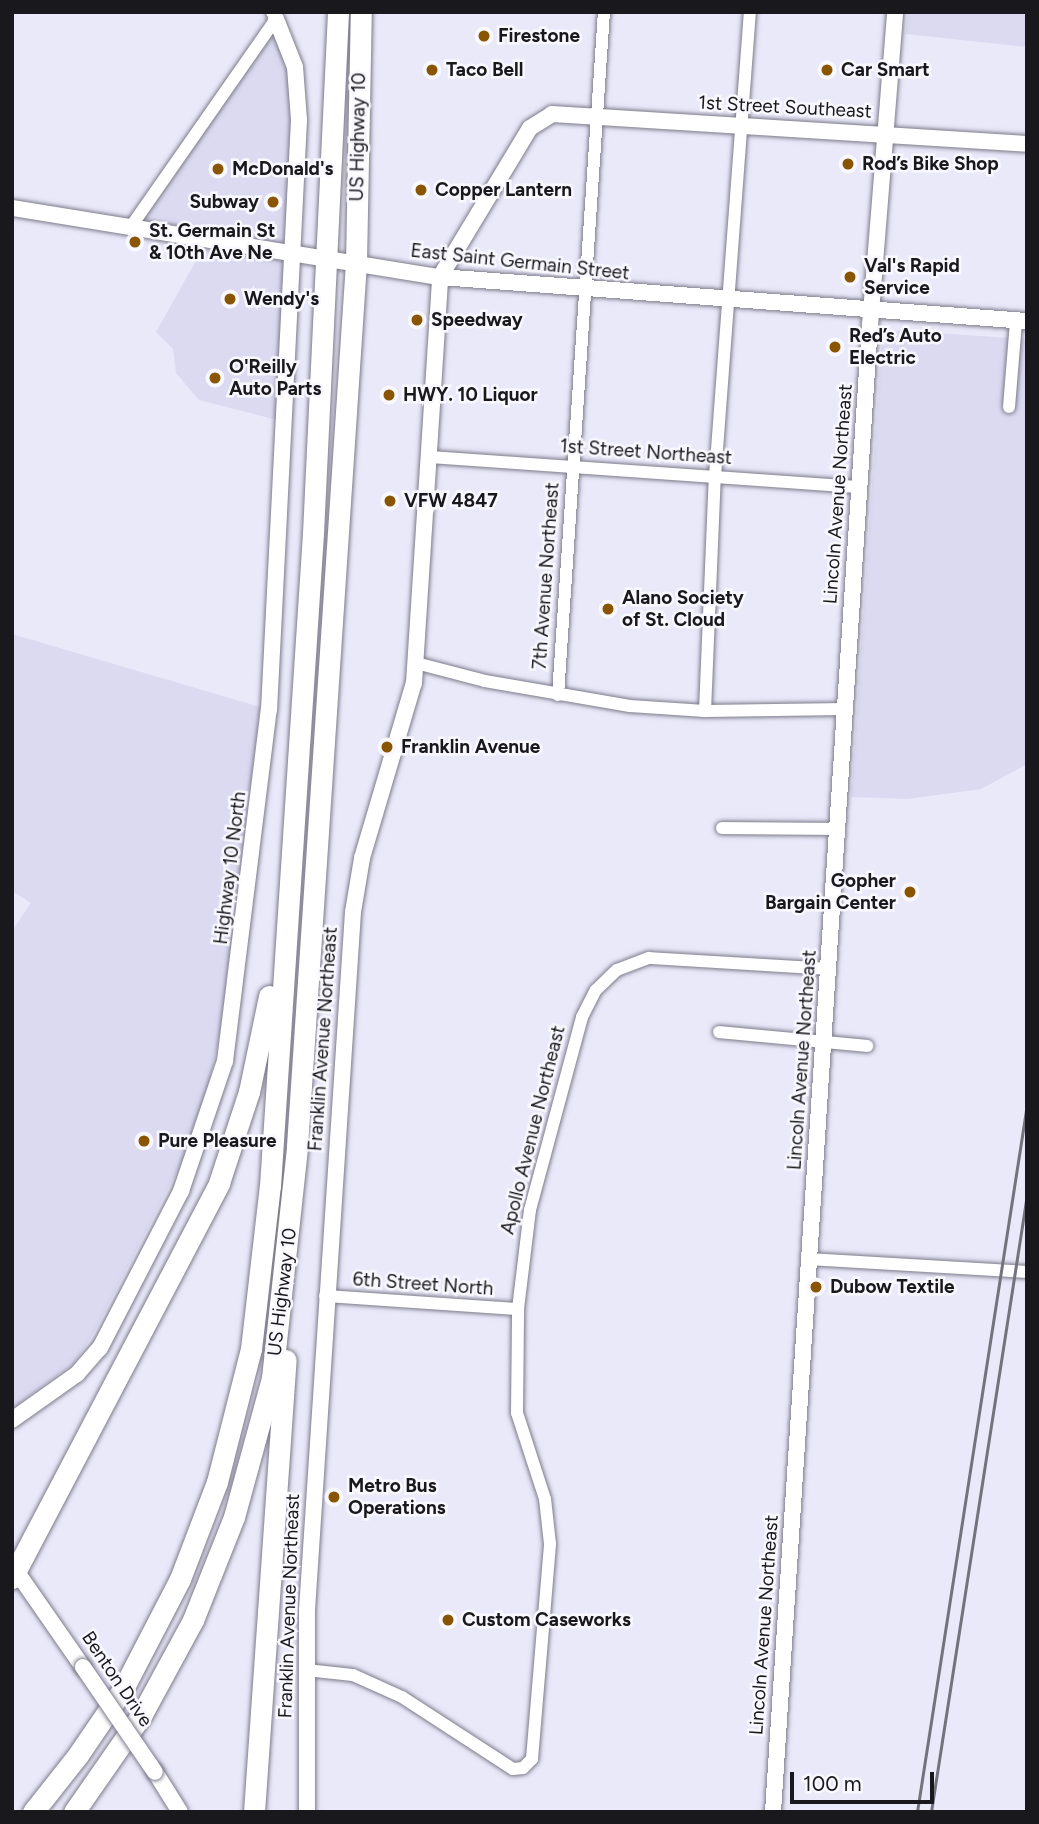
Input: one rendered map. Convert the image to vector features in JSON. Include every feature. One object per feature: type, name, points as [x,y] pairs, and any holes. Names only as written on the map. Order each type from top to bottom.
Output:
[{"type":"highway","name":"US Highway 10","points":[[291,824],[322,360],[338,12]]},
{"type":"highway","name":"US Highway 10","points":[[74,1812],[160,1684],[225,1541],[272,1378],[291,1217],[322,726],[356,263],[362,12]]},
{"type":"highway","points":[[16,1563],[219,1183],[259,1047],[291,824]]},
{"type":"highway","points":[[33,1812],[99,1724],[154,1631],[199,1532],[242,1392],[267,1224],[291,824]]},
{"type":"highway","points":[[251,1812],[256,1790],[285,1372],[291,1217]]},
{"type":"street","name":"7th Avenue Northeast","points":[[558,695],[604,12]]},
{"type":"street","points":[[705,711],[715,476],[739,126],[750,12]]},
{"type":"street","name":"Lincoln Avenue Northeast","points":[[773,1812],[859,486],[895,13]]},
{"type":"street","points":[[130,228],[274,15]]},
{"type":"street","name":"Highway 10 North","points":[[12,1420],[76,1374],[100,1348],[181,1191],[225,1061],[269,710],[300,104],[291,51],[274,15]]},
{"type":"street","name":"1st Street Southeast","points":[[440,278],[530,128],[542,117],[560,113],[1027,144]]},
{"type":"street","name":"East Saint Germain Street","points":[[12,208],[326,257],[440,278],[584,292],[1021,321]]},
{"type":"street","name":"Franklin Avenue Northeast","points":[[307,1812],[306,1670],[325,1296],[353,912],[362,858],[404,727],[416,663],[440,278]]},
{"type":"street","points":[[1009,407],[1021,321]]},
{"type":"street","name":"1st Street Northeast","points":[[429,457],[859,486]]},
{"type":"street","points":[[416,663],[558,695],[705,711],[845,709]]},
{"type":"street","points":[[722,828],[837,829]]},
{"type":"street","name":"Apollo Avenue Northeast","points":[[306,1670],[353,1675],[390,1692],[498,1762],[523,1768],[537,1746],[550,1544],[545,1499],[517,1413],[518,1309],[530,1209],[582,1017],[605,981],[630,963],[649,958],[829,969]]},
{"type":"street","points":[[719,1031],[867,1046]]},
{"type":"street","points":[[810,1259],[1027,1272]]},
{"type":"street","name":"6th Street North","points":[[325,1296],[518,1309]]},
{"type":"street","name":"Benton Drive","points":[[16,1563],[180,1812]]},
{"type":"shaded area","points":[[908,12],[1027,12],[1027,47],[905,34]]},
{"type":"shaded area","points":[[275,30],[294,81],[287,244],[142,223]]},
{"type":"shaded area","points":[[202,250],[284,260],[277,420],[199,400],[176,373],[173,349],[156,332]]},
{"type":"shaded area","points":[[891,330],[1027,339],[1027,764],[981,789],[908,799],[851,797],[882,335]]},
{"type":"shaded area","points":[[12,634],[260,707],[221,1029],[198,1130],[94,1333],[74,1363],[12,1408],[12,931],[31,903],[12,891]]},
{"type":"railway","points":[[917,1812],[1027,1104]]},
{"type":"railway","points":[[931,1812],[1027,1194]]},
{"type":"place","name":"Firestone","points":[[484,36]]},
{"type":"place","name":"Taco Bell","points":[[432,70]]},
{"type":"place","name":"Car Smart","points":[[827,70]]},
{"type":"place","name":"Rod’s Bike Shop","points":[[848,164]]},
{"type":"place","name":"McDonald's","points":[[218,169]]},
{"type":"place","name":"Copper Lantern","points":[[421,190]]},
{"type":"place","name":"Subway","points":[[273,202]]},
{"type":"place","name":"St. Germain St & 10th Ave Ne","points":[[135,242]]},
{"type":"place","name":"Val's Rapid Service","points":[[850,277]]},
{"type":"place","name":"Wendy's","points":[[230,299]]},
{"type":"place","name":"Speedway","points":[[417,320]]},
{"type":"place","name":"Red’s Auto Electric","points":[[835,347]]},
{"type":"place","name":"O'Reilly Auto Parts","points":[[215,378]]},
{"type":"place","name":"HWY. 10 Liquor","points":[[389,395]]},
{"type":"place","name":"VFW 4847","points":[[390,501]]},
{"type":"place","name":"Alano Society of St. Cloud","points":[[608,609]]},
{"type":"place","name":"Franklin Avenue","points":[[387,747]]},
{"type":"place","name":"Gopher Bargain Center","points":[[910,892]]},
{"type":"place","name":"Pure Pleasure","points":[[144,1141]]},
{"type":"place","name":"Dubow Textile","points":[[816,1287]]},
{"type":"place","name":"Metro Bus Operations","points":[[334,1497]]},
{"type":"place","name":"Custom Caseworks","points":[[448,1620]]}]
